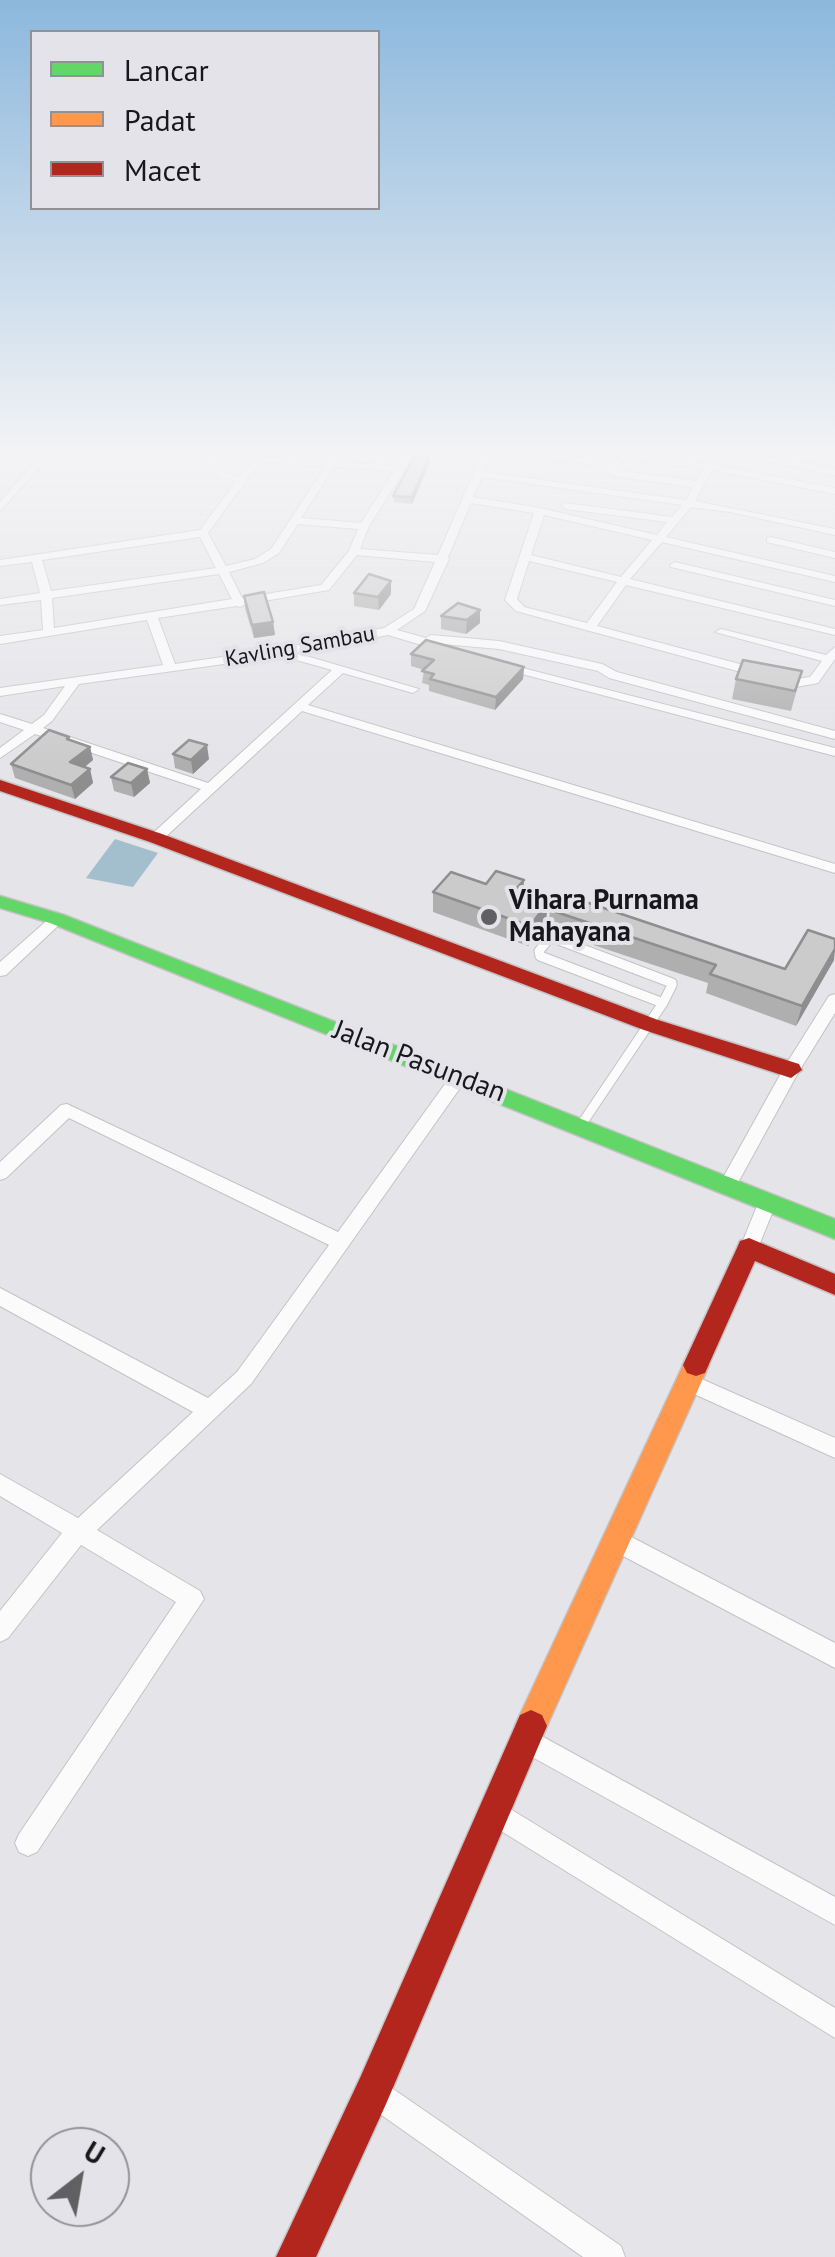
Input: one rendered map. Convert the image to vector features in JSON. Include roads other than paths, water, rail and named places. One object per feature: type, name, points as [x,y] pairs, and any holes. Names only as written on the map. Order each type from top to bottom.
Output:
[{"type":"street","points":[[0,563],[61,554]]},
{"type":"street","points":[[216,554],[240,604]]},
{"type":"street","points":[[0,602],[224,570],[271,554]]},
{"type":"street","points":[[0,640],[324,588],[352,554]]},
{"type":"street","points":[[384,554],[444,559]]},
{"type":"street","name":"Kavling Sambau","points":[[0,692],[282,652],[388,631],[419,611],[446,554]]},
{"type":"street","points":[[589,629],[646,554]]},
{"type":"street","points":[[657,587],[683,554]]},
{"type":"street","points":[[733,554],[835,579]]},
{"type":"street","points":[[721,632],[832,655],[814,680],[796,683],[589,629],[514,605],[511,600],[525,557],[835,632]]},
{"type":"street","points":[[36,558],[46,595],[49,634]]},
{"type":"street","points":[[675,565],[835,603]]},
{"type":"street","points":[[152,618],[170,667]]},
{"type":"street","points":[[388,631],[474,656]]},
{"type":"street","points":[[421,641],[456,639],[526,650],[835,735]]},
{"type":"street","points":[[510,667],[526,650]]},
{"type":"street","points":[[282,652],[413,689]]},
{"type":"street","points":[[492,662],[835,752]]},
{"type":"street","points":[[156,838],[339,670]]},
{"type":"street","points":[[0,754],[48,718],[75,681]]},
{"type":"street","points":[[300,706],[835,869]]},
{"type":"street","points":[[0,718],[208,787]]},
{"type":"street","points":[[0,785],[156,838],[651,1025],[790,1070]]},
{"type":"street","name":"Jalan Pasundan","points":[[0,902],[57,919],[835,1229]]},
{"type":"street","points":[[0,971],[57,919]]},
{"type":"street","points":[[728,1185],[790,1070],[835,1000]]},
{"type":"street","points":[[0,1630],[63,1547],[244,1378],[459,1077]]},
{"type":"street","points":[[0,1173],[67,1110],[343,1242]]},
{"type":"street","points":[[296,2257],[768,1201]]},
{"type":"street","points":[[749,1248],[835,1285]]},
{"type":"street","points":[[0,1296],[210,1410]]},
{"type":"street","points":[[688,1382],[835,1448]]},
{"type":"street","points":[[0,1484],[192,1598],[28,1843]]},
{"type":"street","points":[[616,1540],[835,1656]]},
{"type":"street","points":[[526,1738],[835,1912]]},
{"type":"street","points":[[494,1812],[835,2024]]},
{"type":"street","points":[[372,2091],[610,2257]]},
{"type":"lane","points":[[580,1125],[651,1025],[663,1004],[672,985],[668,979],[556,939],[548,940],[538,951],[540,956],[663,1004]]},
{"type":"water","points":[[115,839],[158,853],[133,887],[86,878]]},
{"type":"place","name":"Vihara Purnama Mahayana","points":[[489,917]]}]
